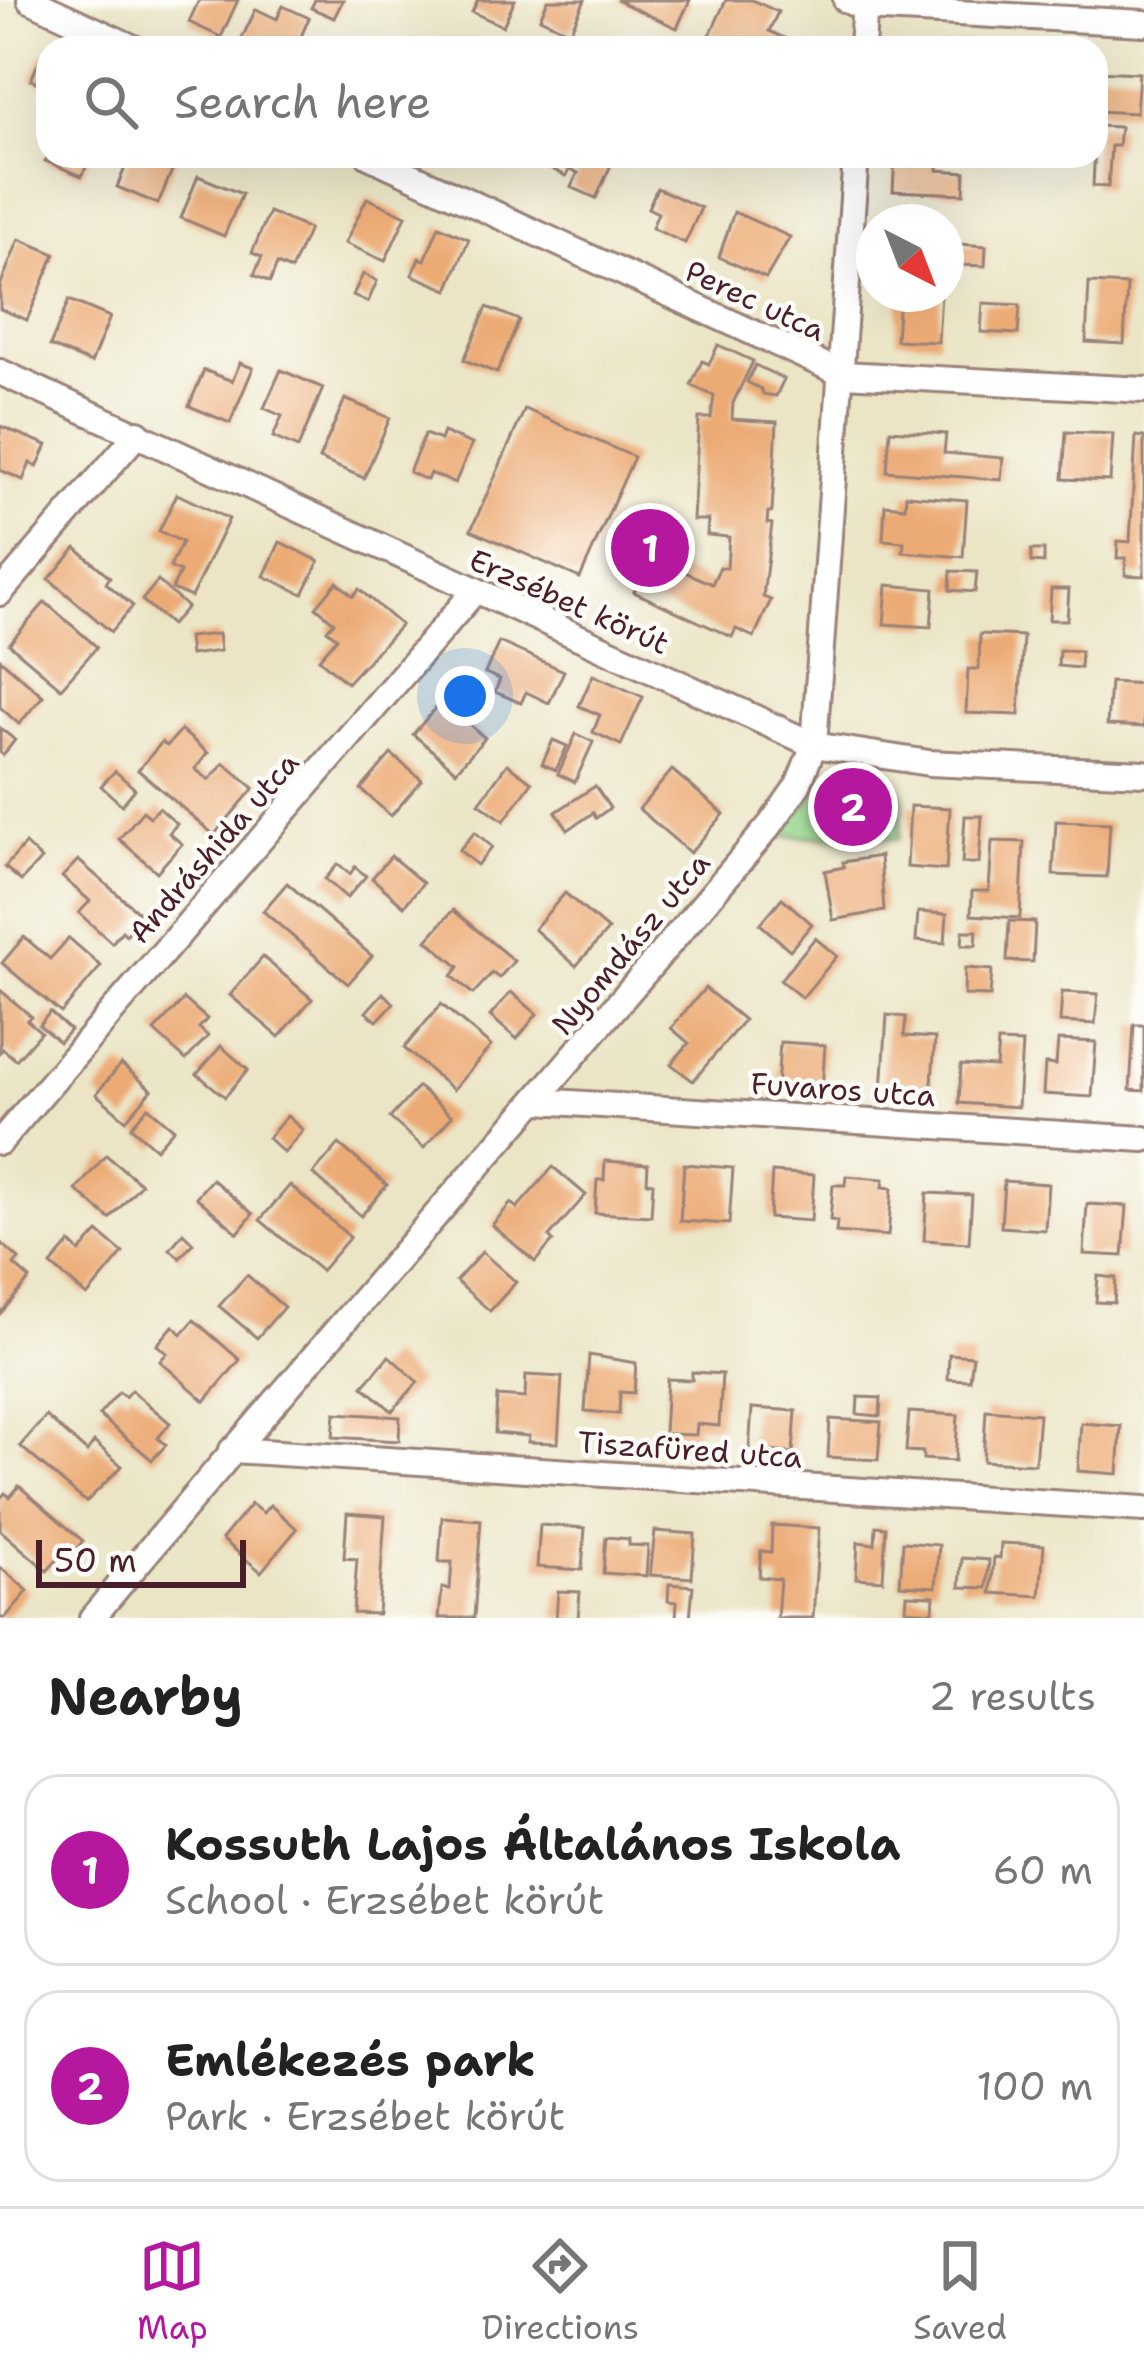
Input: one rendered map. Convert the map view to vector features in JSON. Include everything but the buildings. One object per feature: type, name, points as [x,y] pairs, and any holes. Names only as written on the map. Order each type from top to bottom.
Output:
[{"type":"street","points":[[30,0],[108,36]]},
{"type":"street","points":[[861,36],[858,3],[1144,23]]},
{"type":"street","name":"Perec utca","points":[[395,168],[843,374],[1144,390]]},
{"type":"street","name":"Nyomdász utca","points":[[92,1618],[232,1450],[538,1101],[771,824],[798,785],[814,745],[855,168]]},
{"type":"street","name":"Erzsébet körút","points":[[0,372],[814,745],[929,763],[1144,773]]},
{"type":"street","points":[[0,593],[138,433]]},
{"type":"street","name":"Andráshida utca","points":[[0,1142],[474,592]]},
{"type":"street","name":"Fuvaros utca","points":[[538,1101],[1144,1139]]},
{"type":"street","name":"Tiszafüred utca","points":[[232,1450],[1144,1509]]},
{"type":"green space","points":[[867,769],[892,780],[902,794],[899,839],[779,836],[832,774]]},
{"type":"place","name":"Kossuth Lajos Általános Iskola","points":[[650,548]]},
{"type":"place","name":"Emlékezés park","points":[[853,807]]}]
